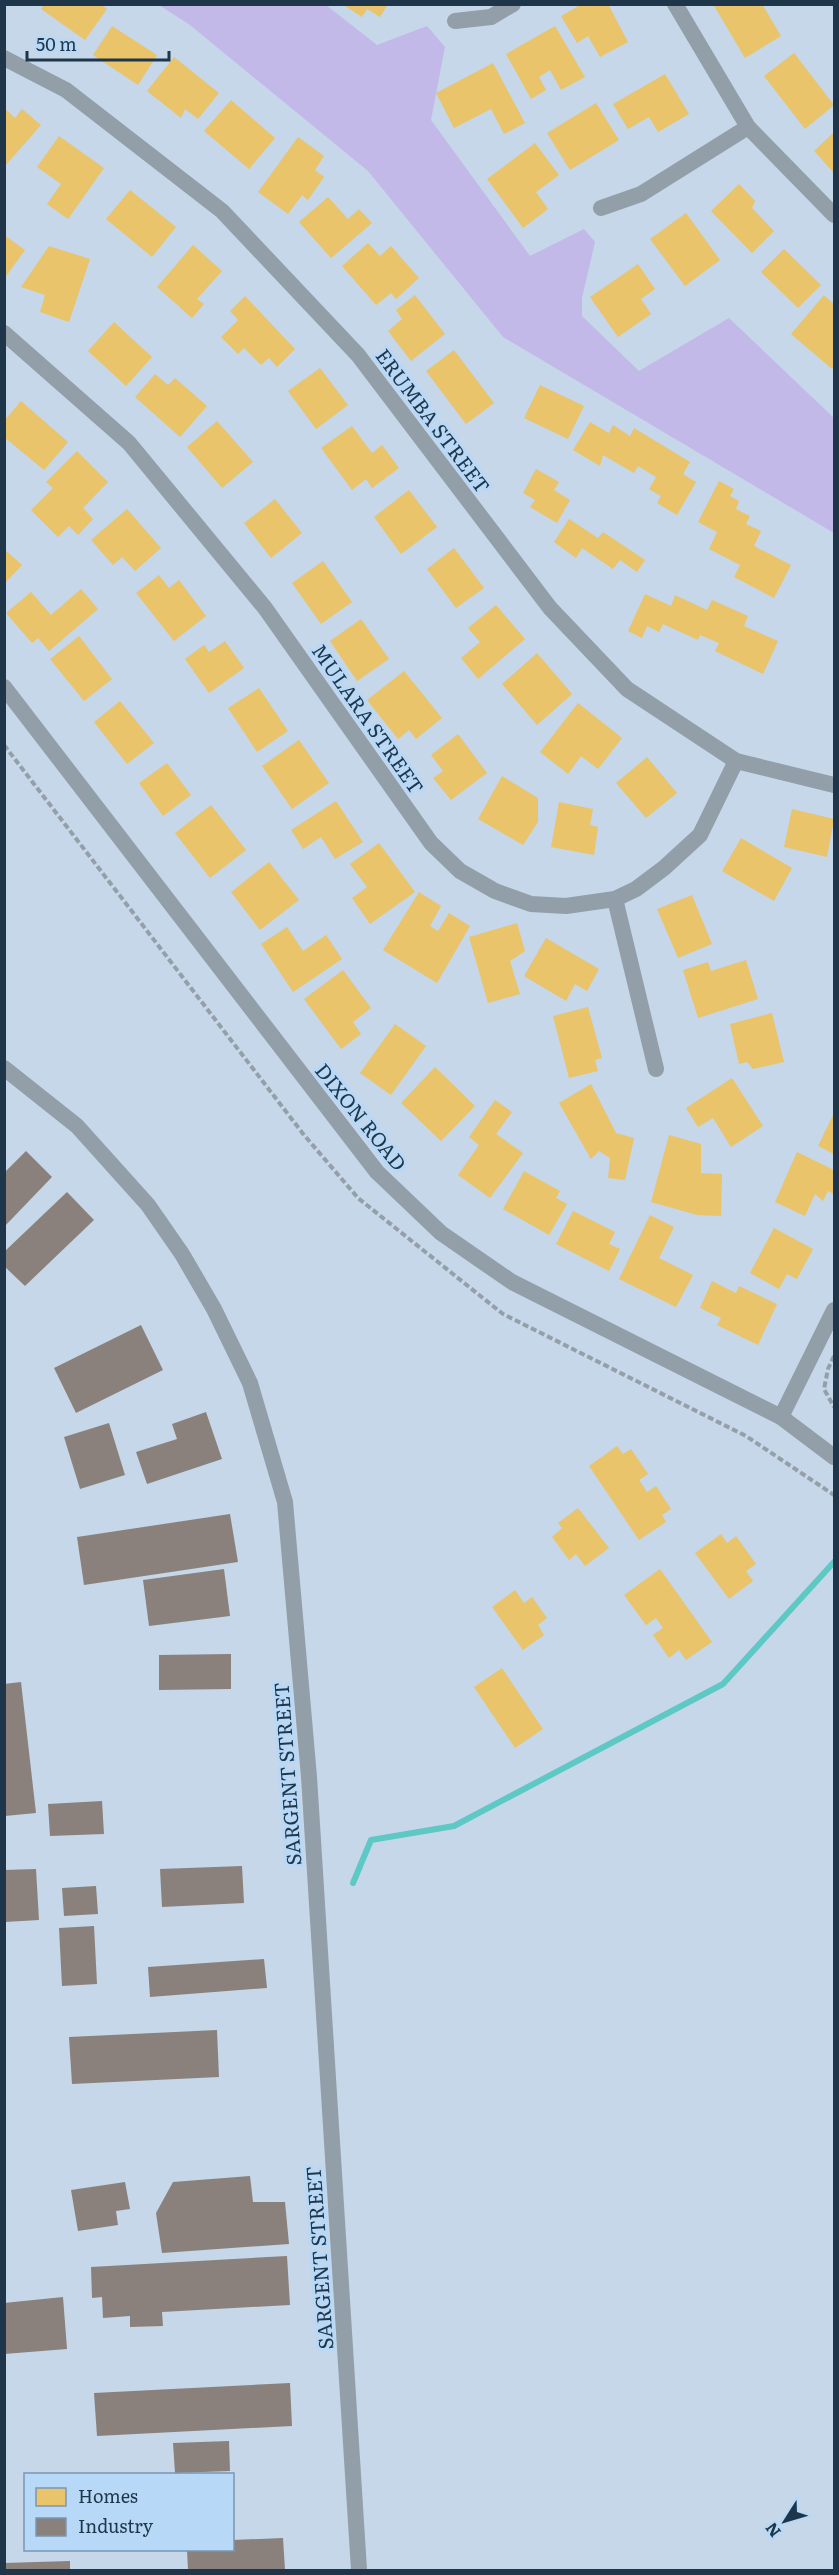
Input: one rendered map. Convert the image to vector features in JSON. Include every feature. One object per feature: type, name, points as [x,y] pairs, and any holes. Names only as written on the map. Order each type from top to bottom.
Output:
[{"type":"street","points":[[455,21],[491,17],[513,4]]},
{"type":"street","points":[[675,4],[748,127],[834,215]]},
{"type":"street","name":"ERUMBA STREET","points":[[4,58],[66,90],[222,211],[358,355],[550,608],[627,689],[736,761],[834,785]]},
{"type":"street","points":[[601,208],[641,194],[748,127]]},
{"type":"street","name":"MULARA STREET","points":[[4,333],[129,443],[265,608],[431,843],[460,871],[495,891],[531,904],[566,906],[615,899],[636,889],[700,835],[736,761]]},
{"type":"street","name":"DIXON ROAD","points":[[4,687],[377,1172],[441,1233],[512,1282],[782,1417],[834,1457]]},
{"type":"street","points":[[615,899],[656,1069]]},
{"type":"street","name":"SARGENT STREET","points":[[4,1068],[77,1126],[148,1205],[182,1254],[214,1308],[250,1383],[285,1502],[309,1777],[359,2571]]},
{"type":"street","points":[[782,1417],[834,1310]]},
{"type":"path","points":[[834,1356],[828,1369],[824,1389],[834,1407]]},
{"type":"shaded area","points":[[159,5],[326,5],[377,45],[427,26],[445,47],[431,120],[530,256],[584,229],[595,242],[582,298],[582,316],[639,371],[729,318],[834,418],[834,533],[503,337],[368,171],[190,25]]},
{"type":"building: Homes","points":[[44,4],[101,4],[107,9],[85,40],[41,9]]},
{"type":"building: Homes","points":[[342,4],[388,4],[380,17],[367,9],[362,17]]},
{"type":"building: Homes","points":[[582,4],[608,4],[628,42],[600,57],[588,36],[577,43],[561,16]]},
{"type":"building: Homes","points":[[713,4],[762,4],[781,36],[745,58]]},
{"type":"building: Homes","points":[[112,26],[157,55],[138,85],[93,55]]},
{"type":"building: Homes","points":[[555,26],[585,77],[561,90],[550,70],[539,77],[546,90],[531,99],[506,54]]},
{"type":"building: Homes","points":[[794,53],[834,105],[805,129],[764,76]]},
{"type":"building: Homes","points":[[174,57],[219,93],[198,119],[185,109],[181,118],[147,91]]},
{"type":"building: Homes","points":[[493,63],[525,123],[504,134],[491,109],[454,128],[436,93]]},
{"type":"building: Homes","points":[[665,74],[689,114],[658,132],[649,117],[628,129],[613,104]]},
{"type":"building: Homes","points":[[231,100],[275,138],[249,169],[204,131]]},
{"type":"building: Homes","points":[[596,103],[619,140],[570,170],[547,133]]},
{"type":"building: Homes","points":[[4,108],[15,118],[22,109],[41,125],[4,167]]},
{"type":"building: Homes","points":[[834,132],[834,173],[814,151]]},
{"type":"building: Homes","points":[[59,136],[104,168],[68,219],[47,204],[61,184],[37,167]]},
{"type":"building: Homes","points":[[298,137],[324,156],[315,170],[324,177],[308,200],[302,195],[288,214],[258,192]]},
{"type":"building: Homes","points":[[535,143],[559,175],[536,192],[548,209],[523,228],[487,179]]},
{"type":"building: Homes","points":[[739,184],[755,201],[752,208],[774,231],[752,253],[711,211]]},
{"type":"building: Homes","points":[[130,190],[176,227],[152,257],[106,219]]},
{"type":"building: Homes","points":[[328,197],[348,219],[359,209],[372,223],[331,258],[299,222]]},
{"type":"building: Homes","points":[[686,213],[720,260],[685,286],[650,239]]},
{"type":"building: Homes","points":[[4,235],[25,250],[4,279]]},
{"type":"building: Homes","points":[[368,243],[380,256],[391,246],[419,278],[396,299],[391,293],[376,305],[342,266]]},
{"type":"building: Homes","points":[[193,245],[222,271],[197,299],[204,304],[192,318],[157,287]]},
{"type":"building: Homes","points":[[49,246],[90,259],[69,322],[40,312],[45,295],[21,287]]},
{"type":"building: Homes","points":[[784,249],[821,285],[798,308],[761,272]]},
{"type":"building: Homes","points":[[638,264],[655,289],[641,299],[651,314],[618,337],[590,297]]},
{"type":"building: Homes","points":[[415,295],[445,334],[411,361],[388,331],[402,319],[396,310]]},
{"type":"building: Homes","points":[[824,295],[834,304],[834,366],[832,369],[791,334]]},
{"type":"building: Homes","points":[[245,296],[295,349],[277,367],[269,358],[261,365],[244,348],[238,354],[221,337],[238,320],[230,311]]},
{"type":"building: Homes","points":[[114,322],[152,357],[126,386],[88,351]]},
{"type":"building: Homes","points":[[454,350],[494,403],[466,424],[426,371]]},
{"type":"building: Homes","points":[[320,368],[348,405],[316,429],[288,391]]},
{"type":"building: Homes","points":[[155,374],[168,385],[175,378],[207,406],[180,437],[135,397]]},
{"type":"building: Homes","points":[[540,385],[584,406],[568,439],[524,418]]},
{"type":"building: Homes","points":[[21,401],[68,442],[44,470],[4,437],[4,421]]},
{"type":"building: Homes","points":[[217,421],[253,462],[222,488],[187,447]]},
{"type":"building: Homes","points":[[590,422],[609,433],[613,425],[630,436],[634,428],[690,462],[683,474],[696,482],[677,515],[657,503],[661,496],[649,489],[656,477],[638,466],[634,473],[603,455],[600,466],[573,450]]},
{"type":"building: Homes","points":[[352,426],[372,453],[382,445],[399,468],[372,488],[366,479],[352,490],[321,448]]},
{"type":"building: Homes","points":[[77,451],[108,482],[83,508],[93,519],[78,535],[69,526],[58,537],[31,510],[53,488],[46,482]]},
{"type":"building: Homes","points":[[536,469],[559,482],[554,490],[570,500],[557,523],[530,507],[535,500],[523,493]]},
{"type":"building: Homes","points":[[719,481],[734,489],[730,496],[739,501],[736,509],[750,516],[746,524],[761,531],[754,546],[791,565],[774,598],[734,577],[740,565],[709,549],[717,532],[698,522]]},
{"type":"building: Homes","points":[[409,490],[437,527],[401,554],[374,517]]},
{"type":"building: Homes","points":[[275,499],[302,533],[271,558],[244,523]]},
{"type":"building: Homes","points":[[127,509],[161,548],[135,571],[122,557],[113,565],[91,540]]},
{"type":"building: Homes","points":[[569,519],[598,538],[603,532],[645,560],[637,572],[620,560],[613,569],[582,548],[576,558],[554,542]]},
{"type":"building: Homes","points":[[454,548],[484,588],[456,608],[427,569]]},
{"type":"building: Homes","points":[[4,549],[22,565],[4,584]]},
{"type":"building: Homes","points":[[323,561],[352,602],[321,624],[292,583]]},
{"type":"building: Homes","points":[[159,575],[169,588],[179,580],[206,616],[174,641],[136,593]]},
{"type":"building: Homes","points":[[81,589],[98,609],[49,651],[38,638],[32,643],[6,613],[31,592],[51,615]]},
{"type":"building: Homes","points":[[645,594],[671,606],[675,595],[707,610],[712,600],[748,616],[744,626],[778,641],[763,674],[715,651],[719,643],[700,635],[698,640],[663,624],[659,632],[647,626],[642,638],[628,631]]},
{"type":"building: Homes","points":[[496,605],[525,639],[478,679],[461,658],[480,642],[468,628]]},
{"type":"building: Homes","points":[[361,619],[389,659],[357,681],[330,641]]},
{"type":"building: Homes","points":[[79,636],[112,679],[84,701],[50,659]]},
{"type":"building: Homes","points":[[225,641],[244,668],[209,693],[185,659],[204,645],[209,652]]},
{"type":"building: Homes","points":[[537,653],[572,694],[537,725],[502,684]]},
{"type":"building: Homes","points":[[404,671],[442,718],[416,739],[409,730],[398,739],[367,700]]},
{"type":"building: Homes","points":[[259,688],[288,731],[257,752],[228,708]]},
{"type":"building: Homes","points":[[120,701],[154,743],[127,764],[94,722]]},
{"type":"building: Homes","points":[[578,703],[622,738],[598,769],[581,756],[568,774],[540,752]]},
{"type":"building: Homes","points":[[458,734],[487,773],[451,800],[433,778],[443,771],[431,755]]},
{"type":"building: Homes","points":[[299,740],[329,783],[292,809],[262,766]]},
{"type":"building: Homes","points":[[647,757],[677,793],[646,818],[616,783]]},
{"type":"building: Homes","points":[[167,763],[191,795],[163,816],[139,783]]},
{"type":"building: Homes","points":[[502,776],[538,798],[538,822],[523,845],[478,819]]},
{"type":"building: Homes","points":[[336,801],[363,842],[335,859],[321,837],[303,849],[291,830]]},
{"type":"building: Homes","points":[[559,802],[593,809],[590,825],[598,827],[594,855],[551,847]]},
{"type":"building: Homes","points":[[211,805],[246,850],[210,878],[175,833]]},
{"type":"building: Homes","points":[[792,809],[834,819],[827,857],[784,847]]},
{"type":"building: Homes","points":[[741,838],[792,868],[774,901],[722,871]]},
{"type":"building: Homes","points":[[379,843],[415,892],[370,924],[352,898],[367,887],[350,864]]},
{"type":"building: Homes","points":[[269,862],[299,900],[260,930],[231,892]]},
{"type":"building: Homes","points":[[419,892],[441,906],[430,926],[438,931],[449,913],[470,926],[437,983],[383,950]]},
{"type":"building: Homes","points":[[692,895],[712,944],[678,958],[657,909]]},
{"type":"building: Homes","points":[[517,923],[525,951],[510,961],[520,994],[488,1003],[469,937]]},
{"type":"building: Homes","points":[[287,927],[303,951],[326,935],[342,959],[293,992],[261,944]]},
{"type":"building: Homes","points":[[546,938],[599,969],[587,991],[575,984],[566,1001],[524,976]]},
{"type":"building: Homes","points":[[746,960],[758,999],[698,1018],[683,970],[708,962],[711,971]]},
{"type":"building: Homes","points":[[343,970],[371,1008],[353,1022],[361,1034],[341,1049],[304,999]]},
{"type":"building: Homes","points":[[588,1007],[602,1058],[595,1060],[598,1071],[569,1078],[553,1016]]},
{"type":"building: Homes","points":[[772,1013],[784,1062],[753,1069],[747,1062],[739,1064],[730,1024]]},
{"type":"building: Homes","points":[[395,1024],[426,1046],[391,1095],[360,1073]]},
{"type":"building: Homes","points":[[435,1067],[475,1106],[441,1141],[401,1103]]},
{"type":"building: Homes","points":[[732,1078],[763,1126],[731,1147],[713,1118],[698,1127],[686,1108]]},
{"type":"building: Homes","points":[[591,1084],[616,1133],[634,1138],[625,1180],[608,1178],[610,1158],[599,1151],[591,1159],[559,1103]]},
{"type":"building: Homes","points":[[495,1100],[512,1112],[496,1134],[523,1153],[490,1198],[458,1175],[479,1145],[469,1137]]},
{"type":"building: Homes","points":[[834,1113],[834,1154],[818,1146]]},
{"type":"building: Homes","points":[[669,1135],[701,1144],[701,1173],[722,1174],[721,1216],[697,1215],[651,1202]]},
{"type":"building: Homes","points":[[797,1152],[834,1170],[834,1194],[828,1191],[823,1201],[815,1194],[805,1216],[775,1202]]},
{"type":"building: Homes","points":[[524,1171],[560,1191],[556,1198],[567,1204],[549,1235],[503,1209]]},
{"type":"building: Homes","points":[[573,1211],[615,1232],[609,1244],[620,1249],[609,1271],[556,1244]]},
{"type":"building: Homes","points":[[650,1215],[674,1227],[659,1258],[693,1275],[676,1307],[619,1279]]},
{"type":"building: Homes","points":[[774,1228],[813,1249],[797,1279],[787,1274],[779,1289],[750,1273]]},
{"type":"building: Homes","points":[[712,1281],[736,1293],[739,1286],[777,1304],[758,1345],[717,1325],[721,1318],[700,1308]]},
{"type":"building: Homes","points":[[617,1446],[623,1454],[631,1449],[648,1474],[639,1480],[647,1492],[656,1486],[671,1509],[662,1515],[666,1522],[639,1540],[589,1466]]},
{"type":"building: Homes","points":[[578,1508],[609,1548],[585,1566],[576,1554],[569,1560],[552,1537],[562,1528],[558,1523]]},
{"type":"building: Homes","points":[[721,1534],[727,1543],[736,1536],[756,1564],[746,1571],[753,1581],[729,1599],[695,1553]]},
{"type":"building: Homes","points":[[660,1569],[712,1642],[686,1660],[679,1650],[669,1658],[653,1635],[663,1628],[656,1618],[646,1625],[624,1595]]},
{"type":"building: Homes","points":[[515,1590],[524,1603],[532,1597],[547,1618],[538,1625],[544,1635],[523,1650],[492,1607]]},
{"type":"building: Homes","points":[[502,1668],[543,1729],[515,1748],[474,1687]]},
{"type":"building: Industry","points":[[26,1151],[52,1177],[4,1227],[4,1173]]},
{"type":"building: Industry","points":[[67,1192],[94,1220],[25,1286],[4,1266],[4,1252]]},
{"type":"building: Industry","points":[[141,1325],[163,1370],[76,1413],[54,1368]]},
{"type":"building: Industry","points":[[206,1412],[222,1459],[147,1484],[136,1452],[177,1439],[172,1424]]},
{"type":"building: Industry","points":[[109,1423],[125,1475],[80,1489],[64,1437]]},
{"type":"building: Industry","points":[[230,1514],[238,1562],[84,1585],[77,1537]]},
{"type":"building: Industry","points":[[224,1569],[230,1616],[149,1626],[143,1580]]},
{"type":"building: Industry","points":[[231,1654],[231,1689],[159,1690],[159,1655]]},
{"type":"building: Industry","points":[[21,1682],[36,1813],[5,1816],[4,1684]]},
{"type":"building: Industry","points":[[102,1801],[104,1834],[50,1836],[48,1804]]},
{"type":"building: Industry","points":[[242,1866],[244,1903],[162,1907],[160,1869]]},
{"type":"building: Industry","points":[[36,1869],[39,1920],[5,1922],[4,1870]]},
{"type":"building: Industry","points":[[96,1886],[98,1914],[64,1916],[62,1888]]},
{"type":"building: Industry","points":[[94,1926],[97,1984],[62,1986],[59,1928]]},
{"type":"building: Industry","points":[[264,1959],[267,1988],[150,1997],[148,1967]]},
{"type":"building: Industry","points":[[217,2030],[219,2077],[72,2084],[69,2037]]},
{"type":"building: Industry","points":[[250,2176],[253,2202],[285,2202],[289,2244],[162,2253],[156,2213],[173,2182]]},
{"type":"building: Industry","points":[[125,2182],[130,2209],[116,2211],[118,2225],[78,2231],[71,2190]]},
{"type":"building: Industry","points":[[287,2256],[290,2305],[162,2312],[163,2326],[130,2327],[130,2316],[103,2318],[102,2297],[92,2298],[91,2267]]},
{"type":"building: Industry","points":[[63,2297],[67,2349],[4,2354],[4,2303]]},
{"type":"building: Industry","points":[[290,2383],[292,2426],[97,2436],[94,2393]]},
{"type":"building: Industry","points":[[229,2441],[230,2471],[175,2473],[173,2443]]},
{"type":"building: Industry","points":[[283,2538],[285,2570],[188,2570],[187,2551],[234,2551],[234,2540]]},
{"type":"building: Industry","points":[[70,2561],[70,2570],[4,2570],[4,2563]]},
{"type":"waterway","points":[[353,1883],[371,1840],[454,1826],[723,1684],[834,1562]]}]
